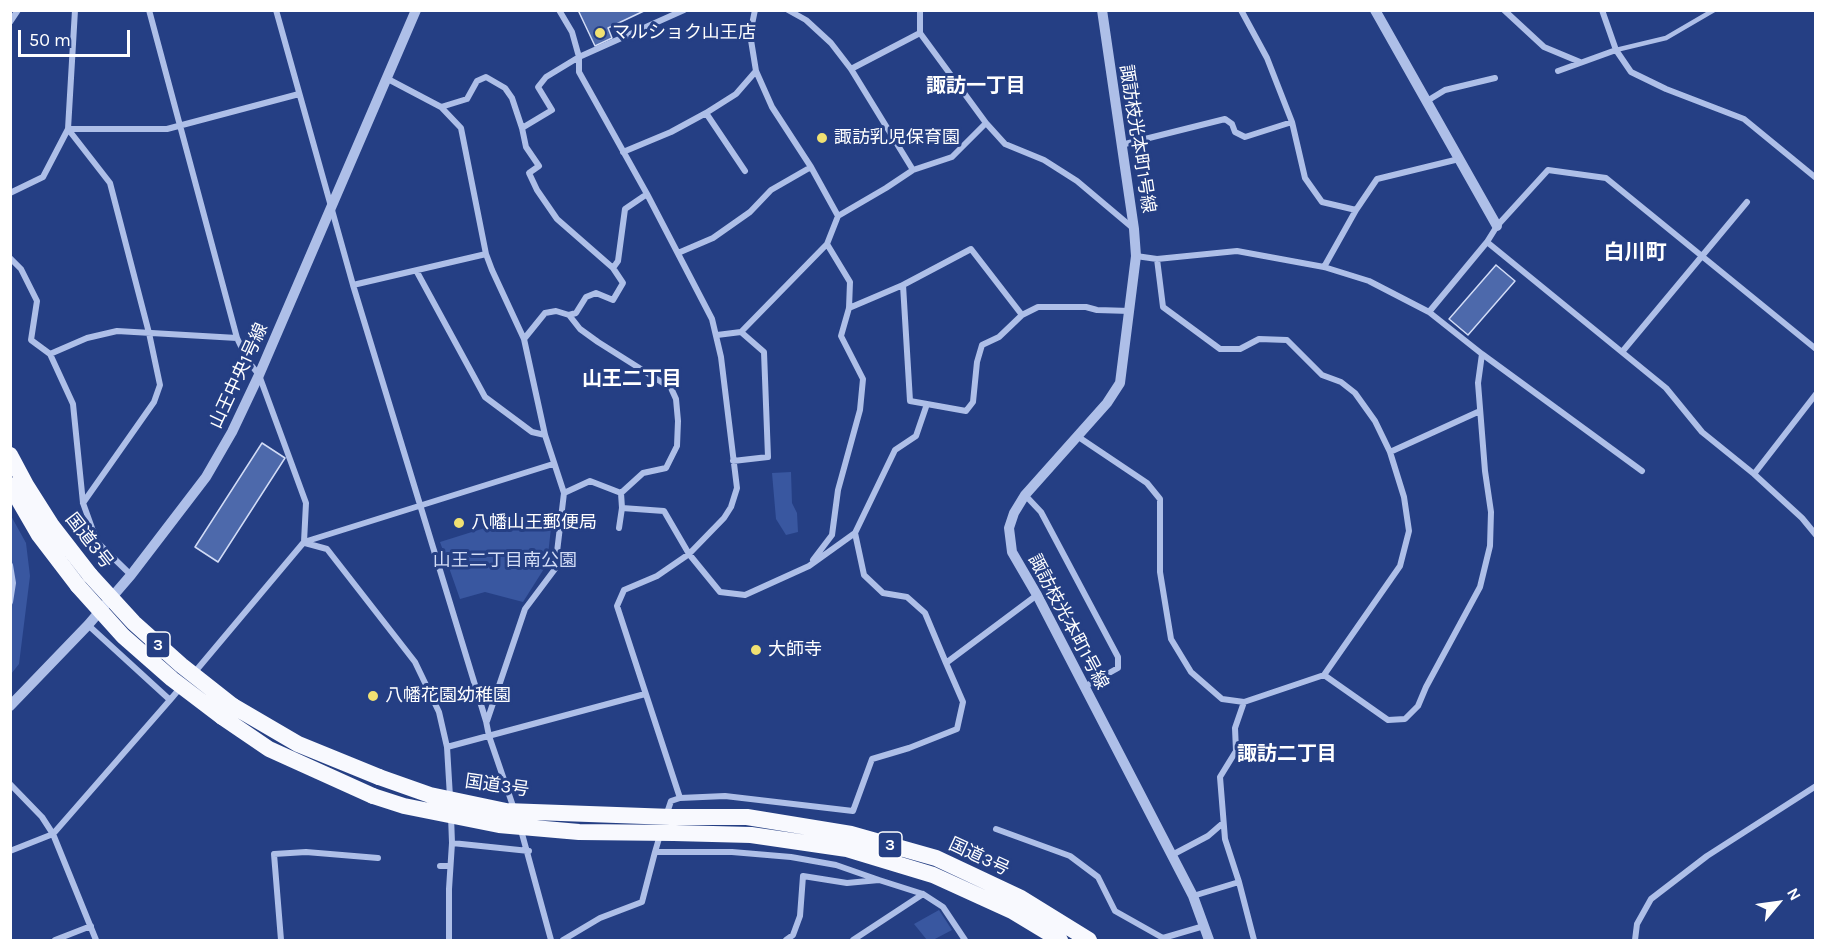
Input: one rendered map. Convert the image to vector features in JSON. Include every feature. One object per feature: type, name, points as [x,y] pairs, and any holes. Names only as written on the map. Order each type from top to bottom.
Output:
[{"type":"highway","name":"国道3号","points":[[10,455],[84,580],[123,636],[172,679],[228,712],[298,744],[430,795],[506,811],[673,825],[847,849],[933,875],[1012,911],[1060,940]]},
{"type":"highway","name":"国道3号","points":[[10,485],[39,535],[84,580]]},
{"type":"highway","name":"国道3号","points":[[228,712],[269,749],[373,796],[404,806],[499,825],[579,832],[747,817],[851,834],[936,858],[1021,898],[1089,940]]},
{"type":"street","points":[[10,22],[18,10]]},
{"type":"street","points":[[10,193],[43,177],[68,129],[75,10]]},
{"type":"street","points":[[149,10],[237,338],[248,361],[259,375],[306,503],[304,543]]},
{"type":"street","points":[[276,10],[352,285],[489,736],[528,851],[551,940]]},
{"type":"street","name":"山王中央1号線","points":[[10,706],[88,625],[206,477],[232,432],[259,375],[416,10]]},
{"type":"street","points":[[559,10],[572,32],[579,57],[579,72],[678,253],[712,319],[717,335],[737,488],[731,507],[724,518],[689,554],[657,576],[624,590],[617,606],[645,694],[675,776],[680,798]]},
{"type":"street","points":[[755,10],[750,34],[756,72],[772,108],[811,167],[838,216]]},
{"type":"street","points":[[788,10],[806,20],[831,43],[850,69],[913,170]]},
{"type":"street","points":[[920,10],[920,33],[986,123],[1005,144],[1044,160],[1077,181],[1134,229]]},
{"type":"street","name":"諏訪枝光本町1号線","points":[[1102,10],[1136,256],[1119,383],[1107,404],[1025,495],[1014,513],[1009,528],[1012,552],[1037,595],[1193,896],[1209,940]]},
{"type":"street","points":[[1241,10],[1267,58],[1292,122],[1305,178],[1322,202],[1356,210]]},
{"type":"street","points":[[1375,10],[1497,226]]},
{"type":"street","points":[[1504,10],[1544,47],[1580,62]]},
{"type":"street","points":[[1602,10],[1616,50],[1631,72],[1666,89],[1744,119],[1815,178]]},
{"type":"street","points":[[522,128],[552,110],[538,87],[546,77],[579,57],[684,11]]},
{"type":"street","points":[[850,69],[920,33]]},
{"type":"street","points":[[1558,71],[1616,50]]},
{"type":"street","points":[[623,152],[671,132],[736,94],[756,72]]},
{"type":"street","points":[[441,107],[467,99],[477,81],[486,77],[506,88],[512,98],[526,147],[539,166],[528,173],[537,190],[556,219],[614,268],[623,283],[612,300],[596,293],[586,297],[576,313],[570,315],[556,311],[545,313],[524,339]]},
{"type":"street","points":[[386,78],[441,107],[461,128],[486,254],[524,339],[545,435],[564,493],[555,569],[525,609],[486,721]]},
{"type":"street","points":[[1426,101],[1445,90],[1495,78]]},
{"type":"street","points":[[68,129],[167,129],[299,94]]},
{"type":"street","points":[[706,112],[745,171]]},
{"type":"street","points":[[1121,145],[1225,119],[1232,124],[1235,132],[1245,137],[1292,122]]},
{"type":"street","points":[[717,335],[741,332],[827,244],[838,216],[913,170],[952,157],[986,123]]},
{"type":"street","points":[[68,129],[110,183],[149,333],[160,385],[154,402],[83,503]]},
{"type":"street","points":[[1324,267],[1356,210],[1377,179],[1459,159]]},
{"type":"street","points":[[678,253],[713,238],[750,212],[771,190],[811,167]]},
{"type":"street","points":[[1429,312],[1487,242],[1497,226],[1548,170],[1606,178],[1815,349]]},
{"type":"street","points":[[614,268],[618,261],[625,209],[647,194]]},
{"type":"street","points":[[1622,352],[1747,202]]},
{"type":"street","points":[[1487,242],[1666,388],[1702,432],[1754,474],[1802,518],[1815,535]]},
{"type":"street","points":[[809,566],[832,535],[838,490],[860,410],[863,379],[841,336],[849,308],[850,282],[827,244]]},
{"type":"street","points":[[849,308],[903,285],[971,249],[1022,315]]},
{"type":"street","points":[[1136,256],[1157,260],[1237,251],[1324,267],[1369,281],[1429,312],[1482,354],[1642,471]]},
{"type":"street","points":[[352,285],[417,272],[486,254]]},
{"type":"street","points":[[10,258],[21,269],[37,301],[31,340],[50,354],[73,404],[83,503],[97,542],[130,575]]},
{"type":"street","points":[[1077,436],[1148,483],[1160,499],[1160,572],[1171,639],[1191,672],[1222,699],[1244,702],[1324,675],[1400,566],[1409,531],[1404,497],[1390,452],[1375,421],[1355,393],[1341,382],[1322,375],[1287,340],[1259,339],[1240,349],[1219,351],[1163,307],[1157,260]]},
{"type":"street","points":[[417,272],[485,397],[532,432],[545,435]]},
{"type":"street","points":[[903,285],[910,401],[966,411],[973,402],[977,362],[982,345],[999,337],[1022,315],[1038,307],[1086,307],[1097,310],[1130,311]]},
{"type":"street","points":[[570,315],[580,329],[671,388],[676,399],[678,421],[676,446],[666,468],[643,472],[621,493]]},
{"type":"street","points":[[50,354],[87,339],[117,331],[237,338]]},
{"type":"street","points":[[733,461],[768,457],[764,352],[741,332]]},
{"type":"street","points":[[1324,675],[1388,720],[1405,720],[1418,706],[1480,587],[1490,546],[1491,512],[1485,471],[1478,383],[1482,354]]},
{"type":"street","points":[[1754,474],[1815,394]]},
{"type":"street","points":[[622,508],[664,511],[689,554],[720,592],[745,595],[809,566],[855,533],[895,450],[916,436],[927,404]]},
{"type":"street","points":[[1390,452],[1480,411]]},
{"type":"street","points":[[10,851],[53,834],[304,543],[554,464]]},
{"type":"street","points":[[564,493],[590,481],[621,493]]},
{"type":"street","points":[[619,528],[622,508],[621,493]]},
{"type":"street","points":[[1025,495],[1041,512],[1118,657],[1118,668],[1084,687]]},
{"type":"street","points":[[563,940],[600,918],[642,902],[671,801],[680,798],[725,796],[853,811],[872,759],[909,748],[957,729],[963,702],[925,614],[907,597],[883,592],[864,575],[855,533]]},
{"type":"street","points":[[304,543],[327,549],[415,662],[439,712],[447,747],[452,843],[449,940]]},
{"type":"street","points":[[10,565],[13,584],[10,602]]},
{"type":"street","points":[[946,663],[1037,595]]},
{"type":"street","points":[[88,625],[170,700]]},
{"type":"street","points":[[447,747],[645,694]]},
{"type":"street","points":[[1244,702],[1235,728],[1236,751],[1220,777],[1225,839],[1254,940]]},
{"type":"street","points":[[10,784],[42,817],[53,834],[96,940]]},
{"type":"street","points":[[1635,940],[1637,924],[1651,899],[1707,856],[1815,786]]},
{"type":"street","points":[[1172,855],[1208,836],[1223,823]]},
{"type":"street","points":[[996,829],[1070,856],[1098,877],[1114,911],[1163,938],[1204,926]]},
{"type":"street","points":[[452,843],[528,851]]},
{"type":"street","points":[[280,940],[274,854],[306,852],[378,858]]},
{"type":"street","points":[[655,852],[732,852],[790,857],[836,866],[924,894],[943,907],[965,940]]},
{"type":"street","points":[[440,867],[450,866]]},
{"type":"street","points":[[786,940],[793,934],[800,916],[803,876],[847,883],[879,880]]},
{"type":"street","points":[[1193,896],[1239,882]]},
{"type":"street","points":[[852,940],[924,894]]},
{"type":"street","points":[[55,940],[91,926]]},
{"type":"lane","points":[[1616,50],[1666,38],[1714,10]]},
{"type":"green space","points":[[791,472],[792,503],[797,513],[798,532],[786,535],[776,519],[772,473]]},
{"type":"green space","points":[[10,514],[26,543],[30,576],[19,664],[11,674]]},
{"type":"green space","name":"山王二丁目南公園","points":[[507,521],[519,529],[551,528],[547,564],[523,602],[485,592],[460,599],[440,542]]},
{"type":"green space","points":[[939,910],[952,930],[933,940],[927,940],[914,924]]},
{"type":"building","name":"マルショク山王店","points":[[578,10],[646,10],[608,28],[612,38],[595,46]]},
{"type":"building","points":[[1496,265],[1515,281],[1468,335],[1449,319]]},
{"type":"building","points":[[262,443],[285,458],[218,562],[195,547]]},
{"type":"place","name":"マルショク山王店","points":[[600,33]]},
{"type":"place","name":"諏訪乳児保育園","points":[[822,138]]},
{"type":"place","name":"八幡山王郵便局","points":[[459,523]]},
{"type":"place","name":"大師寺","points":[[756,650]]},
{"type":"place","name":"八幡花園幼稚園","points":[[373,696]]},
{"type":"district","name":"諏訪一丁目","points":[[976,86]]},
{"type":"district","name":"白川町","points":[[1635,253]]},
{"type":"district","name":"山王二丁目","points":[[632,379]]},
{"type":"district","name":"諏訪二丁目","points":[[1287,754]]}]
